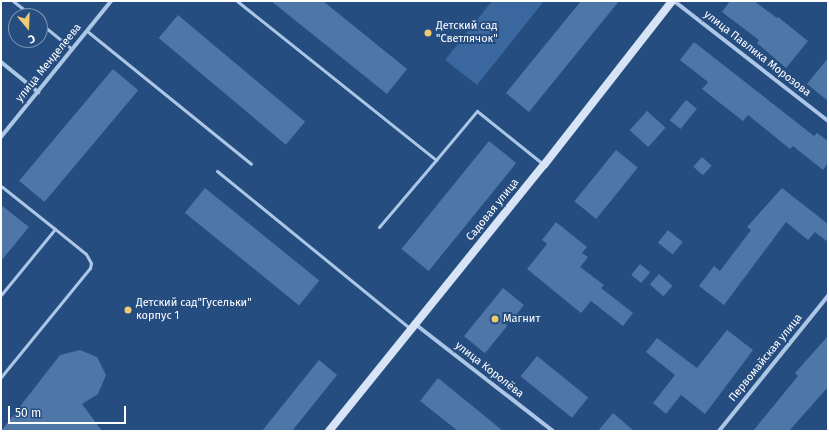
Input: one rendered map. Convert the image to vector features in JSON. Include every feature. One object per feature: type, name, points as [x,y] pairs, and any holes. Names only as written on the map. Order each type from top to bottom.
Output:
[{"type":"street","name":"улица Менделеева","points":[[1,137],[111,1]]},
{"type":"street","name":"улица Павлика Морозова","points":[[673,1],[828,121]]},
{"type":"street","name":"Садовая улица","points":[[330,431],[544,165],[673,1]]},
{"type":"street","points":[[1,62],[38,92]]},
{"type":"street","name":"Первомайская улица","points":[[719,431],[828,296]]},
{"type":"street","name":"улица Королёва","points":[[413,326],[553,431]]},
{"type":"lane","points":[[13,1],[22,8]]},
{"type":"lane","points":[[237,1],[436,160]]},
{"type":"lane","points":[[48,30],[72,49]]},
{"type":"lane","points":[[87,31],[251,164]]},
{"type":"lane","points":[[379,227],[477,111],[544,165]]},
{"type":"lane","points":[[217,171],[413,326]]},
{"type":"lane","points":[[1,186],[86,254],[91,263],[90,268],[1,377]]},
{"type":"lane","points":[[1,296],[55,229]]},
{"type":"shaded area","points":[[492,1],[544,1],[477,85],[445,60]]},
{"type":"building","points":[[271,1],[323,1],[407,69],[387,94]]},
{"type":"building","points":[[581,1],[619,1],[529,112],[506,93]]},
{"type":"building","points":[[730,1],[754,1],[777,18],[778,17],[808,41],[786,68],[757,43],[759,40],[722,12]]},
{"type":"building","points":[[178,15],[305,122],[286,145],[159,38]]},
{"type":"building","points":[[694,42],[814,136],[817,133],[828,141],[828,163],[823,170],[793,146],[790,149],[748,115],[743,121],[702,89],[708,82],[680,60]]},
{"type":"building","points":[[828,58],[828,101],[807,84]]},
{"type":"building","points":[[113,69],[138,90],[44,202],[19,181]]},
{"type":"building","points":[[686,100],[697,109],[681,129],[670,120]]},
{"type":"building","points":[[647,111],[666,128],[648,147],[630,130]]},
{"type":"building","points":[[489,141],[516,163],[429,271],[402,249]]},
{"type":"building","points":[[616,150],[638,168],[596,219],[574,201]]},
{"type":"building","points":[[702,157],[712,166],[703,175],[693,167]]},
{"type":"building","points":[[205,188],[319,281],[299,305],[185,213]]},
{"type":"building","points":[[782,188],[828,224],[828,242],[815,232],[808,240],[786,222],[724,305],[699,286],[714,266],[720,271],[751,230],[747,227]]},
{"type":"building","points":[[1,205],[29,227],[1,261]]},
{"type":"building","points":[[556,222],[587,247],[582,253],[588,257],[580,267],[604,285],[601,288],[633,313],[623,326],[591,301],[581,313],[527,269],[547,244],[542,240]]},
{"type":"building","points":[[668,230],[683,242],[673,254],[658,242]]},
{"type":"building","points":[[640,264],[650,272],[641,283],[631,275]]},
{"type":"building","points":[[659,274],[673,286],[663,296],[650,285]]},
{"type":"building","points":[[503,288],[524,305],[485,353],[464,336]]},
{"type":"building","points":[[727,330],[753,350],[705,414],[681,395],[666,414],[653,403],[675,375],[646,352],[657,338],[697,368]]},
{"type":"building","points":[[828,336],[828,387],[789,431],[753,431],[798,376],[795,373]]},
{"type":"building","points":[[80,350],[97,357],[106,375],[98,394],[82,404],[102,431],[1,431],[60,355]]},
{"type":"building","points":[[537,356],[588,398],[572,418],[521,376]]},
{"type":"building","points":[[319,360],[337,375],[292,431],[262,431]]},
{"type":"building","points":[[438,378],[503,431],[458,431],[420,401]]},
{"type":"building","points":[[613,413],[634,431],[598,431]]},
{"type":"place","name":"Детский сад \"Светлячок\"","points":[[428,33]]},
{"type":"place","name":"Детский сад\"Гусельки\" корпус 1","points":[[128,310]]},
{"type":"place","name":"Магнит","points":[[495,319]]}]
